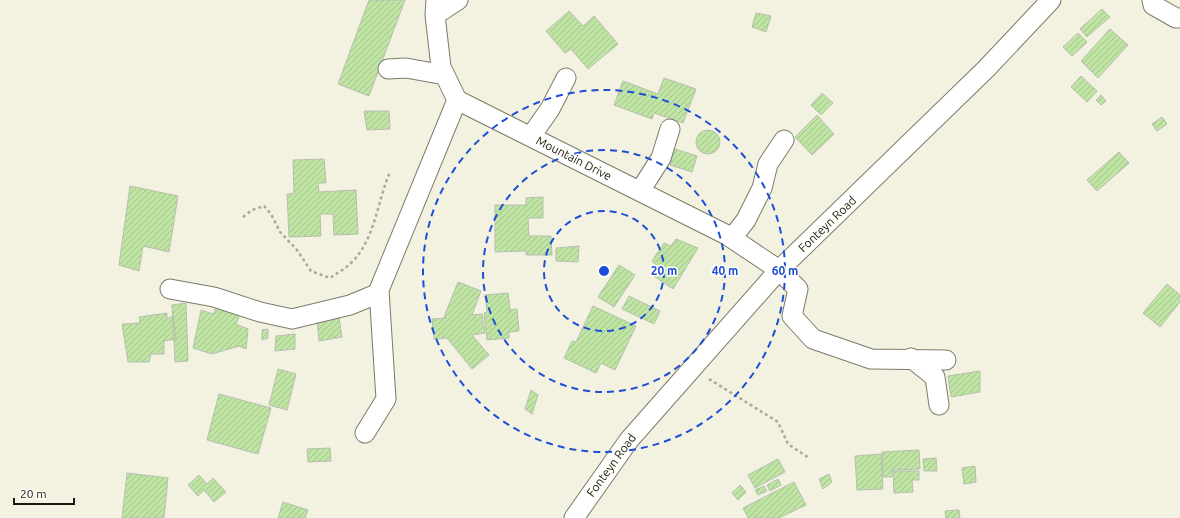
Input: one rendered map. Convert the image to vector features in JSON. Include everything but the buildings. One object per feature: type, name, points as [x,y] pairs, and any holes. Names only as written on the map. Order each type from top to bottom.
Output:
[{"type":"street","points":[[365,432],[386,399],[379,293],[457,100],[441,67],[436,8],[458,0]]},
{"type":"street","name":"Fonteyn Road","points":[[574,518],[628,440],[779,270],[986,69],[1051,0]]},
{"type":"street","points":[[1152,0],[1153,5],[1176,18],[1180,18]]},
{"type":"street","points":[[388,69],[406,68],[445,75]]},
{"type":"street","points":[[530,136],[550,109],[566,78]]},
{"type":"street","name":"Mountain Drive","points":[[457,100],[732,238],[779,270],[798,289],[792,316],[813,339],[871,359],[911,358]]},
{"type":"street","points":[[640,191],[661,158],[670,130]]},
{"type":"street","points":[[732,238],[746,220],[762,188],[768,164],[784,140]]},
{"type":"street","points":[[170,289],[214,298],[260,312],[292,319],[350,305],[379,293]]},
{"type":"street","points":[[911,358],[946,360]]},
{"type":"street","points":[[911,358],[935,377],[939,405]]},
{"type":"path","points":[[243,217],[252,210],[264,206],[271,214],[280,232],[297,250],[311,271],[330,278],[351,263],[368,240],[382,189],[390,172]]},
{"type":"path","points":[[691,369],[778,422],[788,444],[809,458]]}]
